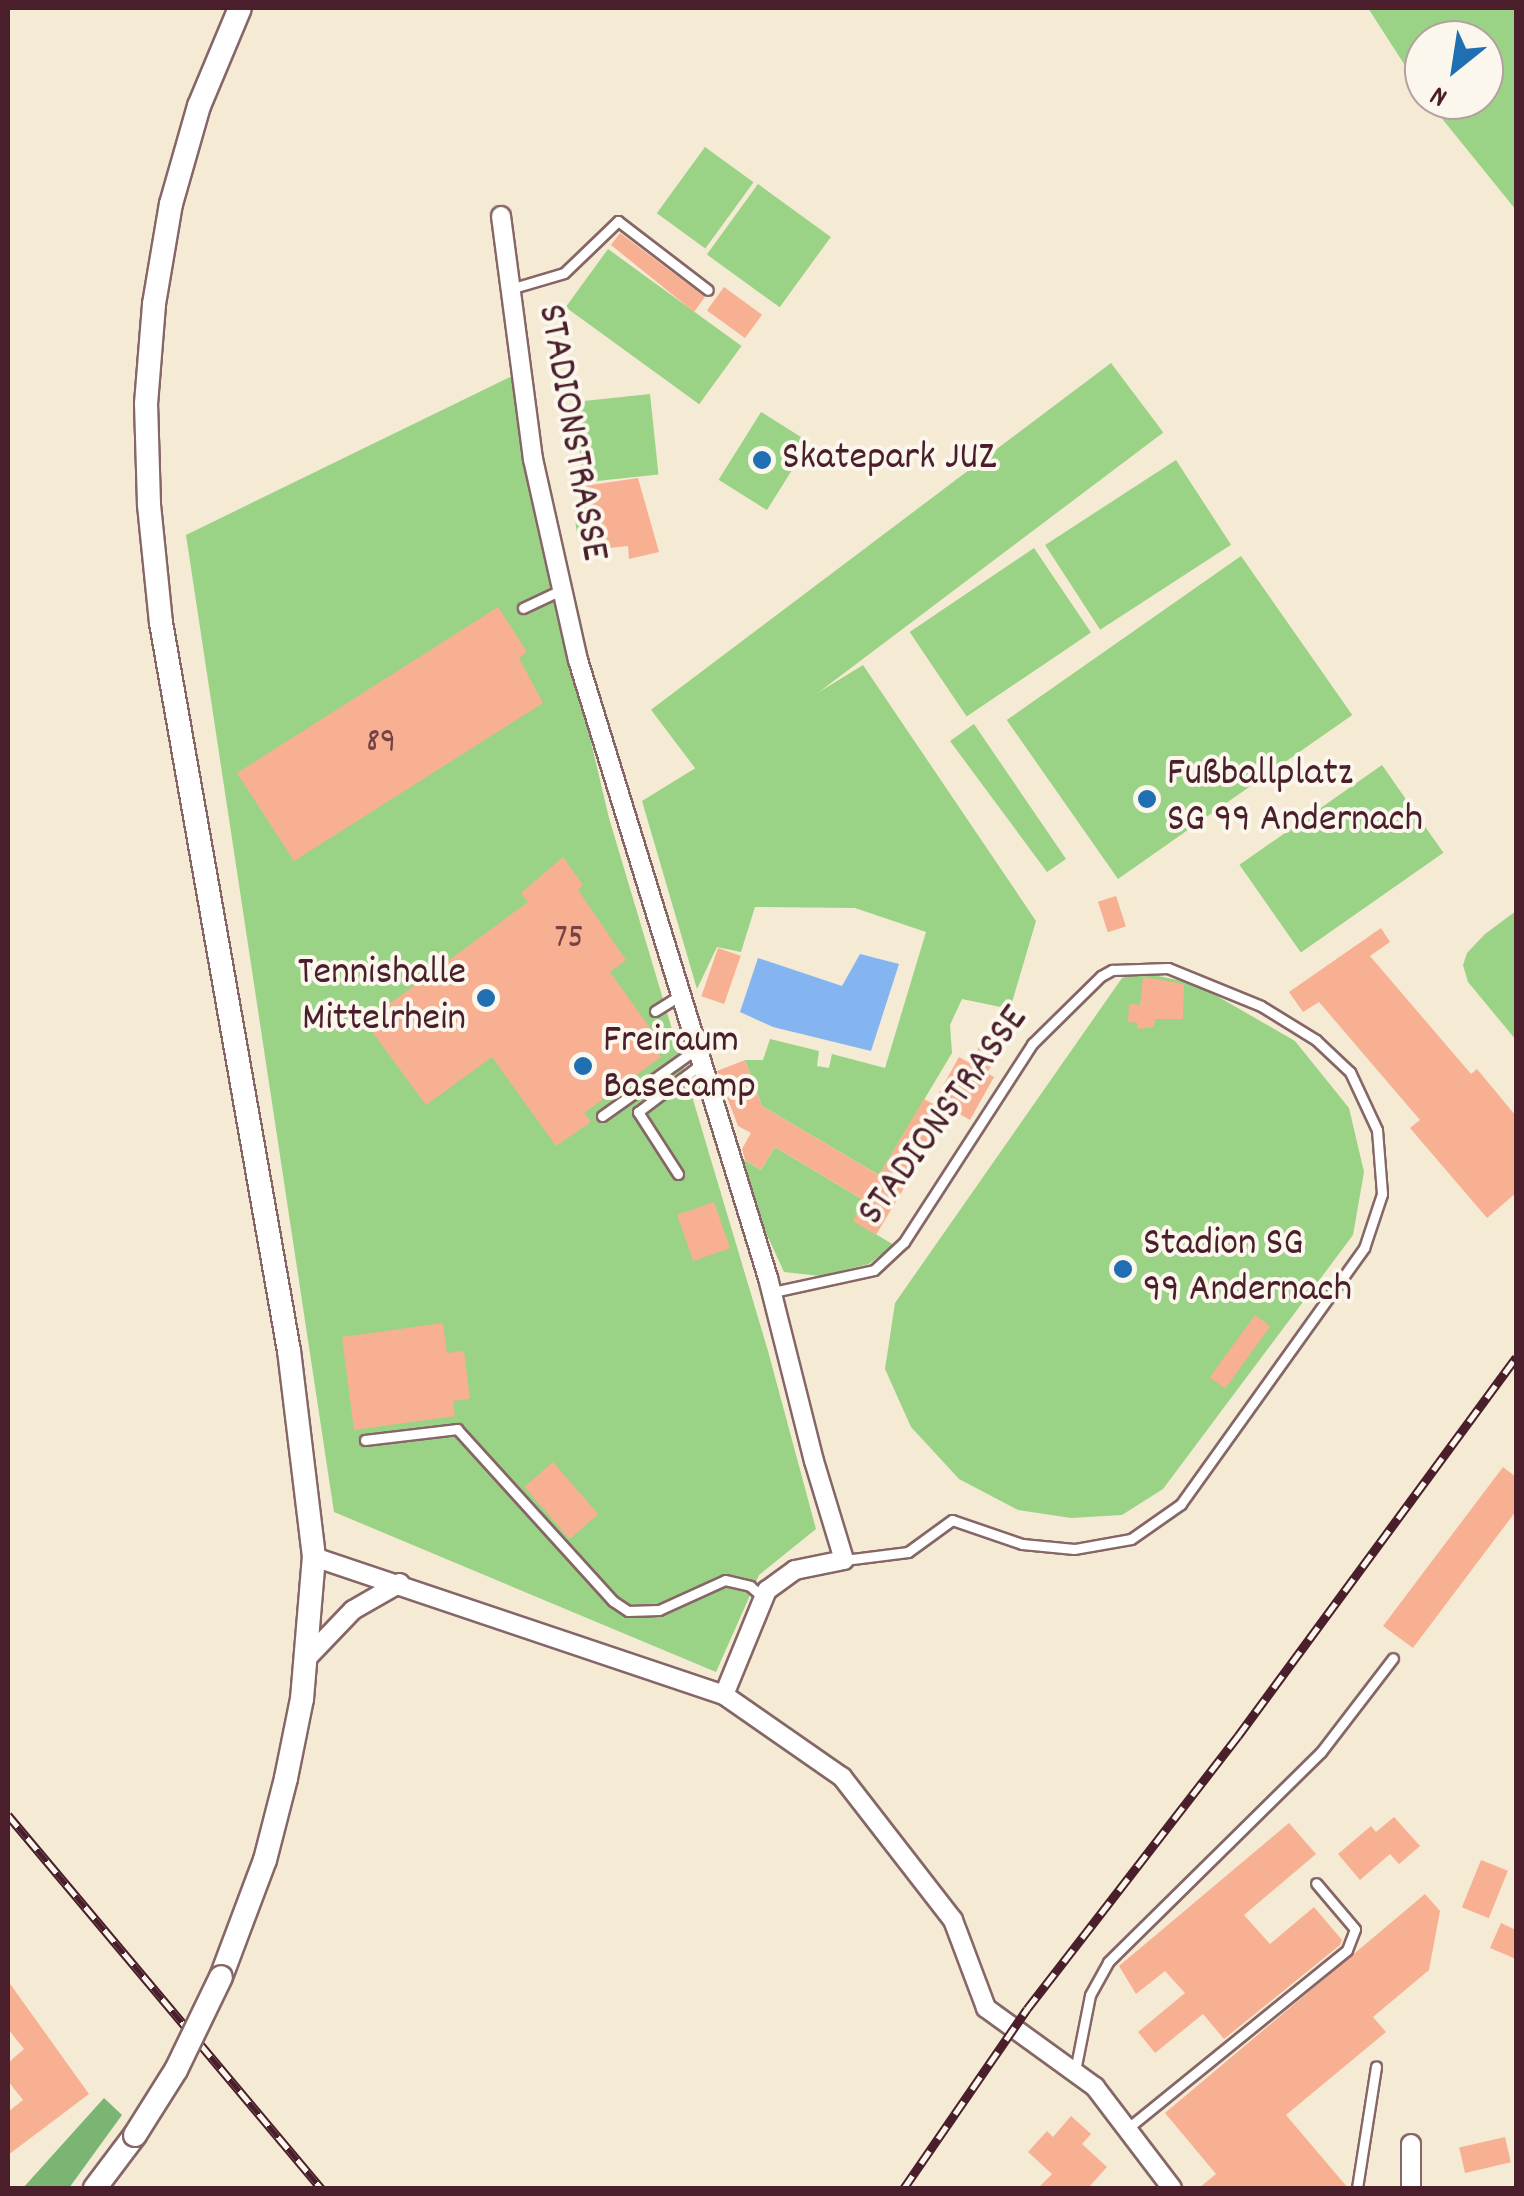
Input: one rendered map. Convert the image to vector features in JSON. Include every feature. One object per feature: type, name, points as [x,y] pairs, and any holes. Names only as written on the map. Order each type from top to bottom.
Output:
[{"type":"street","points":[[95,2188],[176,2070],[221,1977],[266,1860],[308,1657],[314,1558],[289,1351],[173,697],[149,504],[148,354],[161,254],[199,106],[240,8]]},
{"type":"street","name":"STADIONSTRASSE","points":[[501,216],[550,560],[678,996],[771,1292],[844,1560],[795,1570],[776,1581],[764,1598],[724,1695]]},
{"type":"street","points":[[314,1558],[400,1583],[724,1695],[842,1777],[952,1920],[986,2008],[1094,2088],[1172,2188]]},
{"type":"street","points":[[308,1657],[353,1610],[400,1583]]},
{"type":"street","points":[[1411,2188],[1412,2144]]},
{"type":"lane","points":[[510,289],[564,273],[618,221],[708,290]]},
{"type":"lane","points":[[524,608],[561,590]]},
{"type":"lane","name":"STADIONSTRASSE","points":[[771,1292],[874,1270],[904,1242],[1032,1044],[1101,976],[1112,970],[1168,968],[1273,1014],[1316,1040],[1350,1072],[1377,1130],[1382,1194],[1364,1248],[1181,1504],[1131,1538],[1074,1549],[1022,1544],[952,1520],[908,1552],[844,1560]]},
{"type":"lane","points":[[655,1011],[678,996]]},
{"type":"lane","points":[[602,1116],[698,1057]]},
{"type":"lane","points":[[678,1174],[638,1112],[698,1057]]},
{"type":"lane","points":[[366,1440],[457,1429],[613,1601],[628,1611],[659,1610],[725,1580],[750,1586],[764,1598]]},
{"type":"lane","points":[[1075,2074],[1090,1996],[1108,1962],[1321,1752],[1393,1658]]},
{"type":"lane","points":[[1128,2128],[1347,1950],[1355,1929],[1316,1883]]},
{"type":"lane","points":[[1357,2188],[1376,2066]]},
{"type":"green space","points":[[1368,8],[1516,8],[1516,210],[1443,120],[1504,120],[1504,20],[1404,20],[1404,64]]},
{"type":"green space","points":[[705,147],[754,182],[705,249],[657,213]]},
{"type":"green space","points":[[758,184],[831,237],[780,307],[707,254]]},
{"type":"green space","points":[[608,249],[741,346],[699,404],[566,307]]},
{"type":"green space","points":[[1111,363],[1163,432],[703,779],[651,710]]},
{"type":"green space","points":[[514,375],[536,509],[609,818],[768,1351],[816,1529],[759,1575],[716,1672],[334,1512],[186,535]]},
{"type":"green space","points":[[650,394],[658,475],[583,483],[574,402]]},
{"type":"green space","name":"Skatepark JUZ","points":[[761,412],[809,442],[767,510],[719,480]]},
{"type":"green space","points":[[1176,460],[1231,545],[1100,630],[1045,545]]},
{"type":"green space","points":[[589,501],[593,533],[577,535],[573,503]]},
{"type":"green space","points":[[1034,548],[1091,633],[967,716],[910,632]]},
{"type":"green space","name":"Fußballplatz SG 99 Andernach","points":[[1241,556],[1352,715],[1118,879],[1007,720]]},
{"type":"green space","points":[[863,665],[1036,921],[1010,1009],[962,999],[950,1025],[952,1053],[879,1175],[762,1106],[745,1060],[763,1060],[770,1039],[819,1051],[817,1066],[829,1068],[832,1054],[885,1068],[926,932],[855,908],[755,907],[741,952],[717,947],[697,989],[642,801]]},
{"type":"green space","points":[[974,724],[1066,859],[1047,872],[950,741]]},
{"type":"green space","name":"Fußballplatz SG 99 Andernach","points":[[1382,765],[1443,853],[1301,952],[1239,865]]},
{"type":"green space","points":[[1516,911],[1516,1040],[1468,982],[1463,965],[1467,953],[1485,934]]},
{"type":"green space","name":"Stadion SG 99 Andernach","points":[[1139,972],[1196,984],[1295,1041],[1349,1108],[1364,1172],[1353,1235],[1163,1489],[1122,1515],[1071,1518],[1018,1510],[959,1479],[911,1427],[885,1369],[895,1303],[1122,978]]},
{"type":"green space","points":[[775,1147],[865,1201],[854,1221],[894,1245],[869,1264],[820,1276],[784,1272],[755,1209],[738,1156],[761,1170]]},
{"type":"green space","points":[[104,2098],[122,2115],[69,2188],[23,2188]]},
{"type":"water","points":[[860,954],[899,964],[871,1051],[773,1027],[740,1012],[758,958],[842,986]]},
{"type":"building","points":[[620,233],[705,297],[694,312],[611,245]]},
{"type":"building","points":[[724,287],[762,315],[745,338],[707,310]]},
{"type":"building","points":[[638,478],[659,552],[629,559],[628,546],[590,550],[584,486]]},
{"type":"building","points":[[498,607],[527,652],[519,658],[543,703],[294,861],[237,773]]},
{"type":"building","points":[[563,857],[583,885],[578,890],[626,960],[610,972],[658,1039],[651,1044],[661,1057],[584,1113],[591,1122],[556,1146],[492,1057],[426,1105],[365,1022],[528,902],[521,893]]},
{"type":"building","points":[[1116,896],[1126,926],[1108,932],[1098,902]]},
{"type":"building","points":[[1381,928],[1390,942],[1370,956],[1471,1074],[1477,1069],[1516,1116],[1516,1193],[1487,1218],[1410,1128],[1420,1120],[1319,1002],[1303,1012],[1289,992]]},
{"type":"building","points":[[718,948],[741,956],[724,1004],[701,996]]},
{"type":"building","points":[[1143,977],[1184,984],[1183,1019],[1155,1019],[1154,1027],[1137,1029],[1138,1023],[1128,1022],[1129,1004],[1140,1005]]},
{"type":"building","points":[[984,1038],[1002,1048],[987,1073],[994,1077],[970,1120],[951,1109],[876,1235],[853,1221],[865,1201],[775,1147],[761,1170],[745,1160],[742,1149],[751,1133],[738,1126],[717,1071],[745,1060],[762,1106],[879,1175],[924,1099],[933,1104],[959,1057],[970,1063]]},
{"type":"building","points":[[714,1202],[730,1248],[693,1261],[677,1215]]},
{"type":"building","points":[[1255,1315],[1270,1326],[1225,1388],[1210,1377]]},
{"type":"building","points":[[443,1323],[447,1353],[464,1351],[470,1399],[453,1401],[455,1416],[354,1430],[342,1337]]},
{"type":"building","points":[[553,1462],[598,1514],[570,1539],[524,1487]]},
{"type":"building","points":[[1503,1467],[1516,1477],[1516,1511],[1413,1648],[1383,1626]]},
{"type":"building","points":[[1394,1817],[1420,1846],[1399,1864],[1390,1854],[1360,1880],[1338,1854],[1371,1826],[1376,1832]]},
{"type":"building","points":[[1289,1823],[1316,1854],[1244,1915],[1270,1944],[1314,1907],[1342,1940],[1340,1945],[1224,2039],[1203,2014],[1155,2053],[1138,2032],[1185,1993],[1165,1971],[1136,1994],[1119,1966]]},
{"type":"building","points":[[1481,1860],[1508,1871],[1489,1918],[1462,1907]]},
{"type":"building","points":[[1425,1894],[1440,1911],[1429,1970],[1373,2017],[1386,2032],[1286,2115],[1348,2188],[1199,2188],[1216,2174],[1165,2113]]},
{"type":"building","points":[[1501,1923],[1516,1930],[1516,1959],[1490,1948]]},
{"type":"building","points":[[8,1981],[89,2094],[8,2155],[8,2112],[23,2100],[8,2081],[8,2063],[24,2049],[8,2029]]},
{"type":"building","points":[[1071,2116],[1091,2134],[1082,2144],[1107,2167],[1088,2188],[1038,2188],[1052,2174],[1028,2152],[1047,2131],[1053,2137]]},
{"type":"building","points":[[1505,2137],[1511,2162],[1465,2173],[1459,2148]]},
{"type":"railway","points":[[904,2188],[1027,2009],[1238,1736],[1516,1357]]},
{"type":"railway","points":[[8,1815],[321,2188]]},
{"type":"place","name":"Skatepark JUZ","points":[[762,460]]},
{"type":"place","name":"Fußballplatz SG 99 Andernach","points":[[1147,799]]},
{"type":"place","name":"Tennishalle Mittelrhein","points":[[486,998]]},
{"type":"place","name":"Freiraum Basecamp","points":[[583,1066]]},
{"type":"place","name":"Stadion SG 99 Andernach","points":[[1123,1269]]}]
